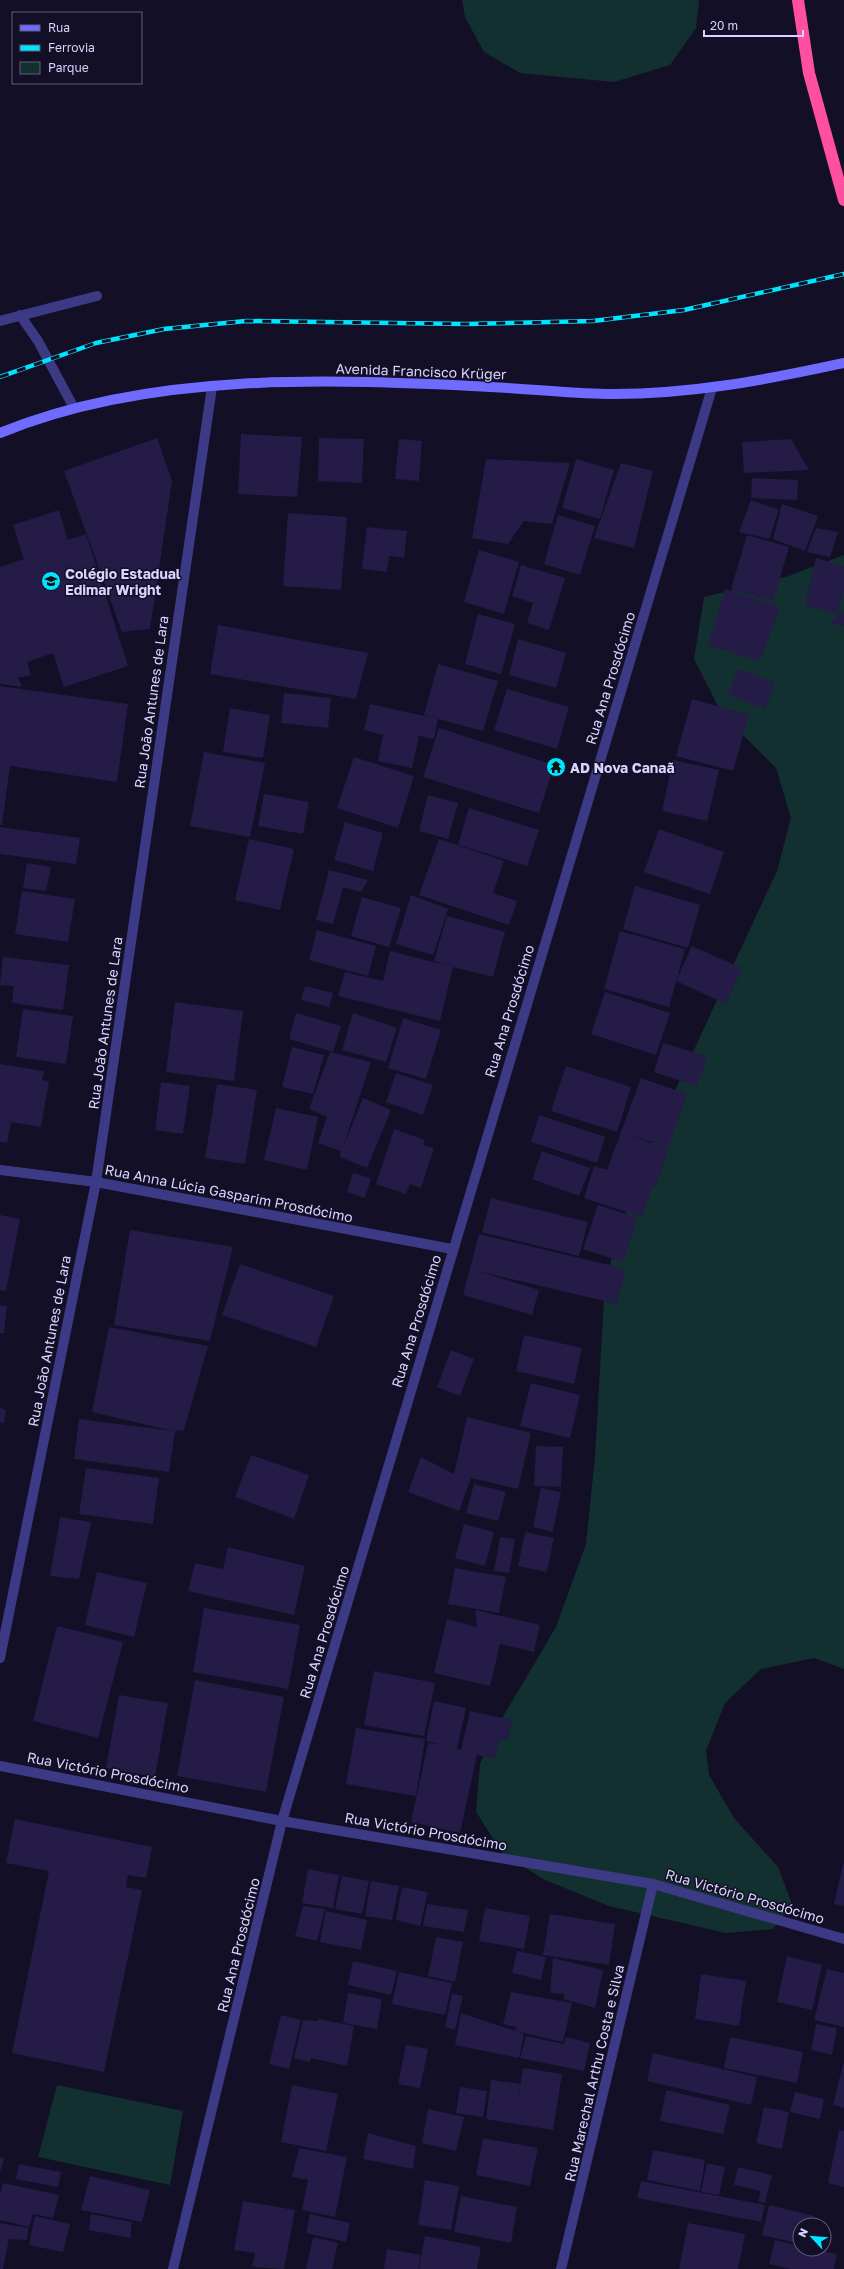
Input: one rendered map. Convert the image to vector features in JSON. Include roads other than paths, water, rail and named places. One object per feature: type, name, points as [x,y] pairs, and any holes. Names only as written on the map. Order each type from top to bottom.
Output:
[{"type":"highway","points":[[798,0],[809,73],[844,200]]},
{"type":"main road","name":"Avenida Francisco Krüger","points":[[0,433],[27,422],[74,408],[158,392],[212,387],[305,381],[491,387],[608,394],[712,388],[844,364]]},
{"type":"street","points":[[0,321],[97,296]]},
{"type":"street","points":[[20,315],[38,341],[74,408]]},
{"type":"street","name":"Rua João Antunes de Lara","points":[[0,1658],[96,1182],[212,387]]},
{"type":"street","name":"Rua Ana Prosdócimo","points":[[173,2269],[282,1821],[452,1248],[712,388]]},
{"type":"street","name":"Rua Anna Lúcia Gasparim Prosdócimo","points":[[0,1170],[96,1182],[452,1248]]},
{"type":"street","name":"Rua Victório Prosdócimo","points":[[0,1766],[282,1821],[653,1884],[844,1939]]},
{"type":"street","name":"Rua Marechal Arthu Costa e Silva","points":[[561,2269],[653,1884]]},
{"type":"railway","points":[[0,377],[96,343],[164,329],[246,321],[466,324],[593,321],[684,310],[844,274]]},
{"type":"place","name":"Colégio Estadual Edimar Wright","points":[[51,581]]},
{"type":"place","name":"AD Nova Canaã","points":[[556,767]]}]
